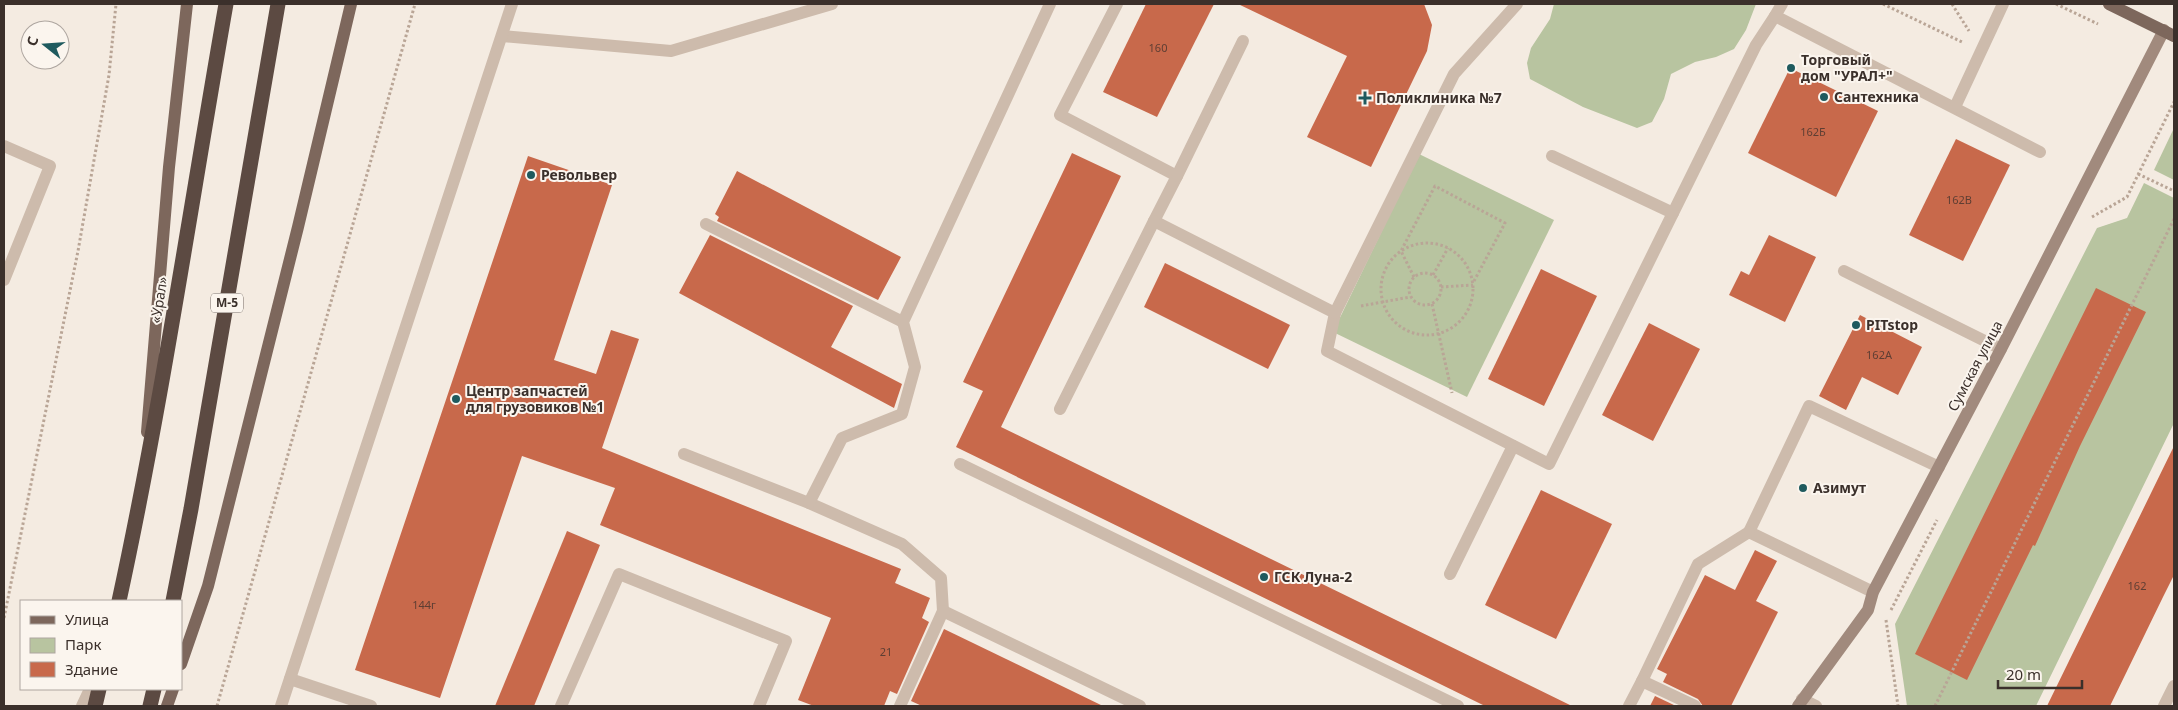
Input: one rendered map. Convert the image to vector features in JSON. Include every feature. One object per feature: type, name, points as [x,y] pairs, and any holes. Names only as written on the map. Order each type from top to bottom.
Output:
[{"type":"highway","name":"«Урал»","points":[[119,600],[141,500],[226,4]]},
{"type":"highway","name":"М-5","points":[[173,600],[191,509],[278,4]]},
{"type":"highway","points":[[96,706],[99,690]]},
{"type":"highway","points":[[150,706],[154,690]]},
{"type":"main road","points":[[141,500],[169,167],[188,4]]},
{"type":"main road","points":[[182,661],[208,586],[351,4]]},
{"type":"main road","points":[[2109,4],[2169,33]]},
{"type":"main road","points":[[167,706],[173,690]]},
{"type":"street","points":[[281,706],[512,4]]},
{"type":"street","points":[[502,36],[671,51],[832,4]]},
{"type":"street","points":[[809,504],[842,438],[902,414],[915,367],[903,322],[1050,4]]},
{"type":"street","points":[[1117,4],[1060,115],[1177,176]]},
{"type":"street","points":[[1517,4],[1454,74],[1335,314],[1326,351],[1549,464],[1756,44],[1782,4]]},
{"type":"street","points":[[1955,107],[2003,4]]},
{"type":"street","points":[[1775,16],[2040,152]]},
{"type":"street","name":"Сумская улица","points":[[1800,703],[1868,610],[1873,592],[2169,33]]},
{"type":"street","points":[[1060,409],[1243,41]]},
{"type":"street","points":[[4,146],[50,166],[4,280]]},
{"type":"street","points":[[1552,156],[1673,213]]},
{"type":"street","points":[[1154,221],[1335,314]]},
{"type":"street","points":[[706,224],[903,322]]},
{"type":"street","points":[[1844,271],[2001,349]]},
{"type":"street","points":[[1629,706],[1698,564],[1749,532],[1809,406],[1939,467]]},
{"type":"street","points":[[1450,574],[1513,446]]},
{"type":"street","points":[[684,454],[902,544],[941,578],[943,611],[900,706]]},
{"type":"street","points":[[960,464],[1458,706]]},
{"type":"street","points":[[1749,532],[1873,592]]},
{"type":"street","points":[[561,706],[619,574],[786,641],[759,706]]},
{"type":"street","points":[[943,611],[1140,706]]},
{"type":"street","points":[[290,679],[371,706]]},
{"type":"street","points":[[1642,681],[1695,706]]},
{"type":"street","points":[[2164,706],[2174,686]]},
{"type":"street","points":[[82,706],[90,690]]},
{"type":"street","points":[[1800,703],[1816,706]]},
{"type":"path","points":[[4,618],[78,251],[109,75],[116,4]]},
{"type":"path","points":[[217,706],[414,4]]},
{"type":"path","points":[[1883,4],[1981,51]]},
{"type":"path","points":[[1952,4],[1981,51]]},
{"type":"path","points":[[2056,4],[2107,28]]},
{"type":"path","points":[[2089,219],[2127,197],[2174,102]]},
{"type":"path","points":[[2138,174],[2174,192]]},
{"type":"path","points":[[1401,251],[1435,186],[1505,223],[1473,284]]},
{"type":"path","points":[[1935,706],[2174,219]]},
{"type":"path","points":[[1430,242],[1448,248],[1458,254],[1468,266],[1473,284],[1473,296],[1467,311],[1458,323],[1439,332],[1430,334],[1416,333],[1402,327],[1391,317],[1384,301],[1382,290],[1383,275],[1390,262],[1401,251],[1414,244],[1430,242]]},
{"type":"path","points":[[1433,275],[1448,248]]},
{"type":"path","points":[[1401,251],[1414,276]]},
{"type":"path","points":[[1424,273],[1433,275],[1439,280],[1441,287],[1440,296],[1432,304],[1423,306],[1418,304],[1410,296],[1408,286],[1414,276],[1424,273]]},
{"type":"path","points":[[1441,287],[1473,284]]},
{"type":"path","points":[[1384,301],[1410,296]]},
{"type":"path","points":[[1432,304],[1458,418]]},
{"type":"path","points":[[1898,706],[1886,621],[1939,516]]},
{"type":"green space","points":[[1554,4],[1756,4],[1746,30],[1734,49],[1716,57],[1695,62],[1671,74],[1664,99],[1652,122],[1637,128],[1583,107],[1530,79],[1527,63],[1531,48],[1550,19]]},
{"type":"green space","points":[[2174,128],[2174,180],[2154,170]]},
{"type":"green space","points":[[1419,154],[1554,220],[1467,397],[1333,332]]},
{"type":"green space","points":[[2144,183],[2174,198],[2174,423],[2036,706],[1907,706],[1895,624],[2097,228],[2127,218]]},
{"type":"building","points":[[1146,4],[1214,4],[1157,117],[1103,92]]},
{"type":"building","name":"Поликлиника №7","points":[[1238,4],[1424,4],[1432,25],[1427,51],[1371,167],[1307,137],[1347,56]]},
{"type":"building","points":[[1790,68],[1878,111],[1836,197],[1748,153]]},
{"type":"building","points":[[1956,139],[2010,165],[1963,261],[1909,235]]},
{"type":"building","name":"ГСК Луна-2","points":[[1072,153],[1121,176],[1001,427],[1572,706],[1485,706],[956,447],[983,391],[963,382]]},
{"type":"building","points":[[528,156],[612,185],[554,360],[596,374],[611,330],[639,339],[602,448],[901,569],[895,583],[930,598],[922,618],[929,622],[897,694],[890,691],[884,706],[814,706],[798,700],[831,618],[600,525],[615,488],[522,456],[440,698],[355,670]]},
{"type":"building","points":[[737,171],[901,257],[878,300],[717,221],[719,217],[715,214]]},
{"type":"building","points":[[710,235],[853,306],[831,347],[902,384],[894,408],[679,293]]},
{"type":"building","points":[[1769,235],[1816,257],[1785,322],[1729,295],[1741,271],[1749,275]]},
{"type":"building","points":[[1165,263],[1290,325],[1268,369],[1144,307]]},
{"type":"building","points":[[1541,269],[1597,296],[1544,406],[1488,379]]},
{"type":"building","points":[[2096,288],[2146,312],[2080,446],[2035,546],[2033,545],[1967,680],[1915,654]]},
{"type":"building","points":[[1860,315],[1922,347],[1898,395],[1862,377],[1846,410],[1819,396]]},
{"type":"building","points":[[1649,323],[1700,349],[1653,441],[1602,415]]},
{"type":"building","points":[[2174,446],[2174,575],[2110,706],[2047,706]]},
{"type":"building","points":[[1541,490],[1612,524],[1556,639],[1485,605]]},
{"type":"building","points":[[567,531],[600,545],[534,706],[495,706]]},
{"type":"building","points":[[1755,550],[1777,561],[1756,601],[1778,612],[1731,706],[1703,706],[1698,699],[1663,682],[1667,674],[1657,669],[1705,575],[1735,590]]},
{"type":"building","points":[[944,629],[1103,706],[922,706],[911,701]]},
{"type":"building","points":[[1655,696],[1676,706],[1650,706]]},
{"type":"place","name":"Торговый дом \"УРАЛ+\"","points":[[1791,68]]},
{"type":"place","name":"Сантехника","points":[[1824,97]]},
{"type":"place","name":"Поликлиника №7","points":[[1365,98]]},
{"type":"place","name":"Револьвер","points":[[531,175]]},
{"type":"place","name":"PITstop","points":[[1856,325]]},
{"type":"place","name":"Центр запчастей для грузовиков №1","points":[[456,399]]},
{"type":"place","name":"Азимут","points":[[1803,488]]},
{"type":"place","name":"ГСК Луна-2","points":[[1264,577]]}]
